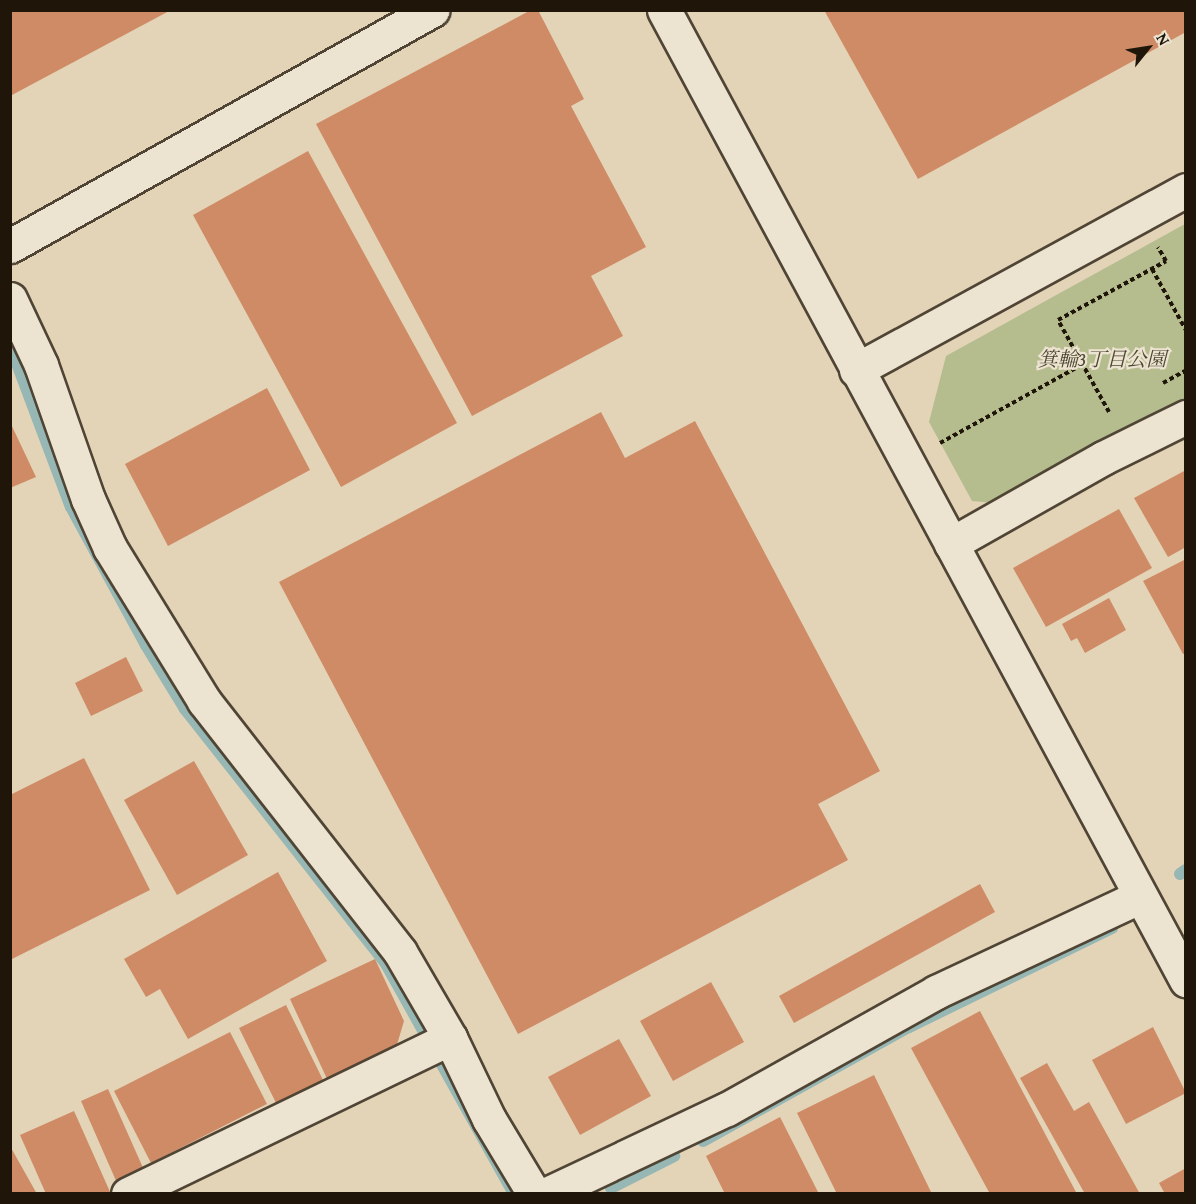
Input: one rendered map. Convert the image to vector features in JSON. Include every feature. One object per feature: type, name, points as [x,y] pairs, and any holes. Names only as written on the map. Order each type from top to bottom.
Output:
[{"type":"street","points":[[10,246],[433,10]]},
{"type":"street","points":[[664,10],[1185,980]]},
{"type":"street","points":[[856,370],[1185,190]]},
{"type":"street","points":[[10,299],[41,365],[88,499],[110,548],[204,701],[400,952],[439,1044],[489,1119],[534,1194]]},
{"type":"street","points":[[951,544],[1102,458],[1185,417]]},
{"type":"street","points":[[547,1194],[727,1109],[936,992],[1139,897]]},
{"type":"street","points":[[129,1194],[439,1044]]},
{"type":"path","points":[[1118,407],[1108,412],[1058,320],[1152,269],[1185,330]]},
{"type":"path","points":[[934,446],[1083,364]]},
{"type":"path","points":[[1157,386],[1185,370]]},
{"type":"green space","name":"箕輪3丁目公園","points":[[1185,224],[1185,401],[995,503],[972,501],[929,422],[946,356]]},
{"type":"building","points":[[10,10],[171,10],[12,95]]},
{"type":"building","points":[[531,10],[538,10],[584,99],[571,106],[646,247],[591,276],[623,336],[472,416],[316,124]]},
{"type":"building","points":[[824,10],[1186,10],[1186,32],[918,179]]},
{"type":"building","points":[[308,151],[457,423],[341,487],[193,215]]},
{"type":"building","points":[[267,388],[310,470],[168,546],[125,464]]},
{"type":"building","points":[[601,412],[625,458],[695,421],[880,771],[818,804],[848,860],[518,1034],[279,582]]},
{"type":"building","points":[[10,422],[36,477],[10,488]]},
{"type":"building","points":[[1186,470],[1186,547],[1168,557],[1134,498]]},
{"type":"building","points":[[1119,509],[1152,568],[1046,627],[1013,568]]},
{"type":"building","points":[[1186,559],[1186,653],[1183,654],[1143,581]]},
{"type":"building","points":[[1109,598],[1126,630],[1085,653],[1077,638],[1071,641],[1062,624]]},
{"type":"building","points":[[126,657],[143,691],[91,716],[75,683]]},
{"type":"building","points":[[84,758],[150,890],[10,960],[10,795]]},
{"type":"building","points":[[194,761],[248,855],[177,895],[124,800]]},
{"type":"building","points":[[278,872],[327,961],[188,1039],[160,989],[146,997],[124,959]]},
{"type":"building","points":[[980,884],[995,912],[794,1023],[779,996]]},
{"type":"building","points":[[375,959],[404,1021],[396,1048],[328,1081],[290,999]]},
{"type":"building","points":[[711,982],[744,1042],[673,1081],[640,1021]]},
{"type":"building","points":[[286,1005],[325,1084],[278,1107],[239,1028]]},
{"type":"building","points":[[980,1011],[1077,1194],[990,1194],[911,1048]]},
{"type":"building","points":[[1153,1027],[1186,1093],[1126,1124],[1092,1060]]},
{"type":"building","points":[[230,1032],[267,1104],[151,1163],[114,1091]]},
{"type":"building","points":[[619,1039],[651,1096],[580,1135],[548,1077]]},
{"type":"building","points":[[1047,1063],[1074,1111],[1089,1102],[1140,1194],[1085,1194],[1020,1078]]},
{"type":"building","points":[[874,1075],[932,1194],[837,1194],[797,1113]]},
{"type":"building","points":[[108,1089],[144,1170],[117,1183],[81,1101]]},
{"type":"building","points":[[74,1111],[111,1194],[46,1194],[20,1135]]},
{"type":"building","points":[[780,1117],[819,1194],[725,1194],[706,1156]]},
{"type":"building","points":[[10,1146],[37,1194],[10,1194]]},
{"type":"building","points":[[1186,1168],[1186,1194],[1165,1194],[1159,1183]]},
{"type":"waterway","points":[[10,345],[71,507],[146,645],[185,709],[385,962],[514,1194]]},
{"type":"waterway","points":[[1180,874],[1186,870]]},
{"type":"waterway","points":[[703,1141],[909,1027],[1112,928]]},
{"type":"waterway","points":[[611,1188],[674,1156]]}]
